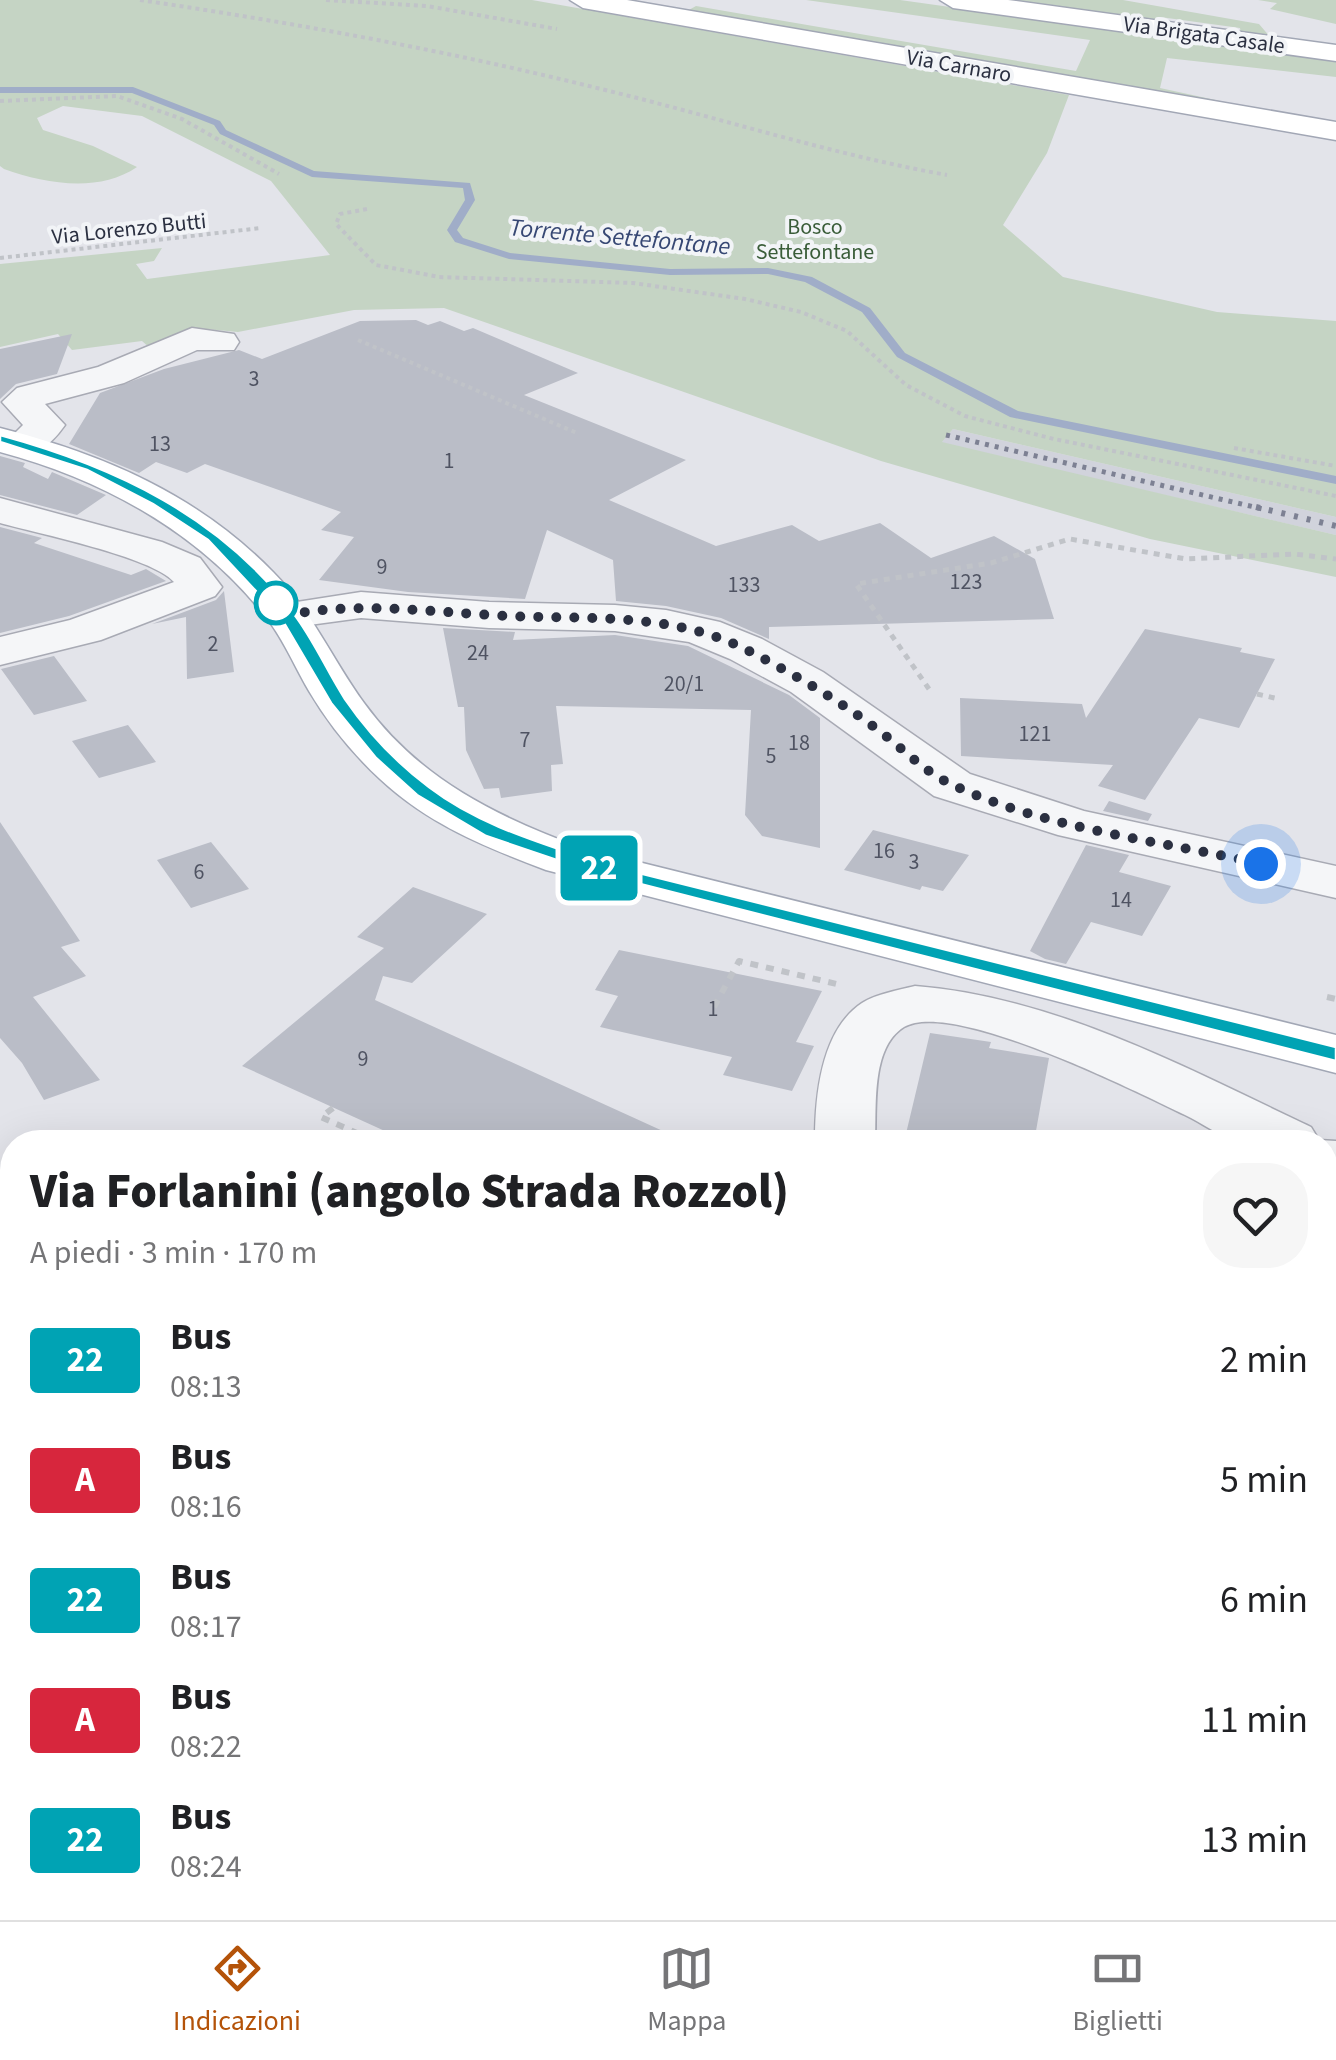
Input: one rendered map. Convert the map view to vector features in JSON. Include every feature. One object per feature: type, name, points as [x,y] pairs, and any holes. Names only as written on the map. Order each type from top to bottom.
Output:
[{"type":"main road","name":"Via Carnaro","points":[[583,0],[1336,131]]},
{"type":"main road","name":"Via Brigata Casale","points":[[953,0],[1286,32],[1336,53]]},
{"type":"main road","points":[[1240,13],[1287,28],[1292,35],[1286,32]]},
{"type":"main road","points":[[1286,32],[1336,32]]},
{"type":"main road","points":[[12,442],[92,468],[158,500],[213,537],[287,615],[340,703],[382,754],[424,792],[492,832],[564,859],[1336,1054]]},
{"type":"street","points":[[12,442],[46,424],[21,402],[30,396],[88,384],[192,339],[220,342]]},
{"type":"street","points":[[155,355],[198,374]]},
{"type":"street","points":[[0,510],[146,551],[186,567],[200,587],[85,630],[0,651]]},
{"type":"street","points":[[287,615],[361,606],[615,618],[704,632],[746,649],[807,682],[952,785],[1076,824],[1336,882]]},
{"type":"street","points":[[845,1130],[846,1090],[861,1040],[886,1012],[920,1003],[986,1010],[1062,1036],[1264,1130]]},
{"type":"street","points":[[1183,1092],[1229,1130]]},
{"type":"path","points":[[140,0],[318,26],[435,50],[666,104],[900,168],[946,175]]},
{"type":"path","points":[[376,0],[390,3]]},
{"type":"path","points":[[0,101],[116,96],[182,119],[279,174]]},
{"type":"path","points":[[367,210],[340,214],[336,224],[376,265],[439,277],[632,283],[745,299],[801,312],[847,331],[906,385],[965,416],[1054,440],[1336,496]]},
{"type":"path","name":"Via Lorenzo Butti","points":[[0,258],[261,228]]},
{"type":"path","points":[[358,340],[577,434]]},
{"type":"path","points":[[1234,448],[1336,466]]},
{"type":"path","points":[[930,689],[856,584],[991,564],[1070,539],[1186,560],[1294,554],[1336,560]]},
{"type":"path","points":[[1257,694],[1279,700]]},
{"type":"path","points":[[714,1007],[738,961],[834,983]]},
{"type":"path","points":[[1327,997],[1336,999]]},
{"type":"path","points":[[333,1108],[321,1117],[350,1130]]},
{"type":"shaded area","points":[[953,429],[1336,517],[1336,535],[941,443]]},
{"type":"green space","name":"Bosco Settefontane","points":[[0,0],[532,0],[1069,95],[1047,153],[1003,225],[1063,277],[1217,312],[1336,321],[1336,517],[953,429],[942,442],[1336,535],[1336,577],[1150,539],[881,461],[444,308],[354,310],[238,332],[181,332],[150,348],[142,341],[72,350],[58,334],[0,347],[0,264],[162,248],[154,261],[136,264],[147,279],[330,255],[271,181],[142,116],[63,106],[37,118],[43,130],[93,146],[137,167],[122,175],[89,183],[55,182],[0,166]]},
{"type":"green space","points":[[806,0],[900,0],[1336,61],[1336,77],[1167,58],[1160,88],[1298,118],[687,11],[696,6],[1076,71],[1090,40]]},
{"type":"green space","points":[[995,0],[1123,0],[1259,24],[1271,38],[1241,34],[1240,28],[1160,17],[1151,21]]},
{"type":"green space","points":[[1258,0],[1336,0],[1336,24],[1270,9],[1277,3]]},
{"type":"building","points":[[416,320],[428,325],[440,321],[464,331],[473,328],[578,373],[524,395],[686,460],[609,500],[716,546],[792,525],[819,541],[880,523],[931,558],[994,536],[1035,559],[1054,619],[769,627],[769,639],[721,618],[666,606],[616,601],[613,560],[547,530],[525,599],[408,592],[319,580],[354,537],[321,530],[341,512],[205,464],[187,473],[156,462],[139,473],[69,444],[100,393],[164,369],[239,350],[262,359],[360,321]]},
{"type":"building","points":[[72,334],[57,374],[16,384],[0,399],[0,349]]},
{"type":"building","points":[[0,456],[25,463],[23,467],[48,479],[52,472],[106,495],[77,515],[0,495]]},
{"type":"building","points":[[0,527],[42,538],[34,543],[131,575],[146,569],[166,581],[69,616],[0,633]]},
{"type":"building","points":[[224,591],[234,672],[187,679],[186,617],[152,624],[216,600]]},
{"type":"building","points":[[443,628],[515,632],[513,640],[615,635],[688,646],[789,695],[820,718],[820,848],[762,836],[745,815],[751,710],[556,706],[563,764],[551,765],[552,791],[501,798],[499,788],[484,789],[466,750],[464,707],[458,707]]},
{"type":"building","points":[[1145,629],[1242,648],[1240,652],[1275,659],[1239,728],[1199,718],[1145,800],[1098,786],[1113,765],[961,756],[960,698],[1082,704],[1086,718]]},
{"type":"building","points":[[54,656],[87,701],[34,715],[1,669]]},
{"type":"building","points":[[128,725],[156,762],[99,778],[72,741]]},
{"type":"building","points":[[1109,801],[1152,814],[1148,821],[1103,811]]},
{"type":"building","points":[[0,822],[80,941],[61,947],[86,976],[33,997],[100,1080],[44,1100],[22,1063],[0,1038]]},
{"type":"building","points":[[873,830],[969,855],[943,891],[922,886],[920,890],[844,870]]},
{"type":"building","points":[[211,842],[249,889],[191,908],[157,860]]},
{"type":"building","points":[[1086,845],[1129,855],[1119,872],[1171,886],[1142,936],[1091,922],[1066,964],[1045,959],[1030,951]]},
{"type":"building","points":[[413,887],[487,914],[412,983],[383,976],[375,1000],[661,1130],[383,1130],[242,1066],[384,948],[357,937]]},
{"type":"building","points":[[619,950],[822,991],[796,1042],[814,1046],[792,1091],[723,1075],[732,1057],[600,1027],[618,996],[595,990]]},
{"type":"building","points":[[930,1033],[991,1042],[989,1048],[1049,1058],[1036,1130],[907,1130]]},
{"type":"waterway","name":"Torrente Settefontane","points":[[0,90],[133,90],[217,123],[223,132],[312,174],[467,185],[470,200],[452,230],[459,240],[509,256],[670,272],[768,271],[808,279],[866,310],[901,355],[1014,414],[1336,480]]},
{"type":"railway","points":[[946,435],[1267,510]]},
{"type":"railway","points":[[1256,507],[1336,526]]},
{"type":"bus line","name":"22","points":[[0,440],[92,468],[158,500],[213,537],[287,615],[340,703],[382,754],[424,792],[492,832],[596,868],[1336,1054]]},
{"type":"route","points":[[276,603],[269,596],[287,615],[361,606],[615,618],[704,632],[746,649],[807,682],[952,785],[1076,824],[1261,864]]}]
